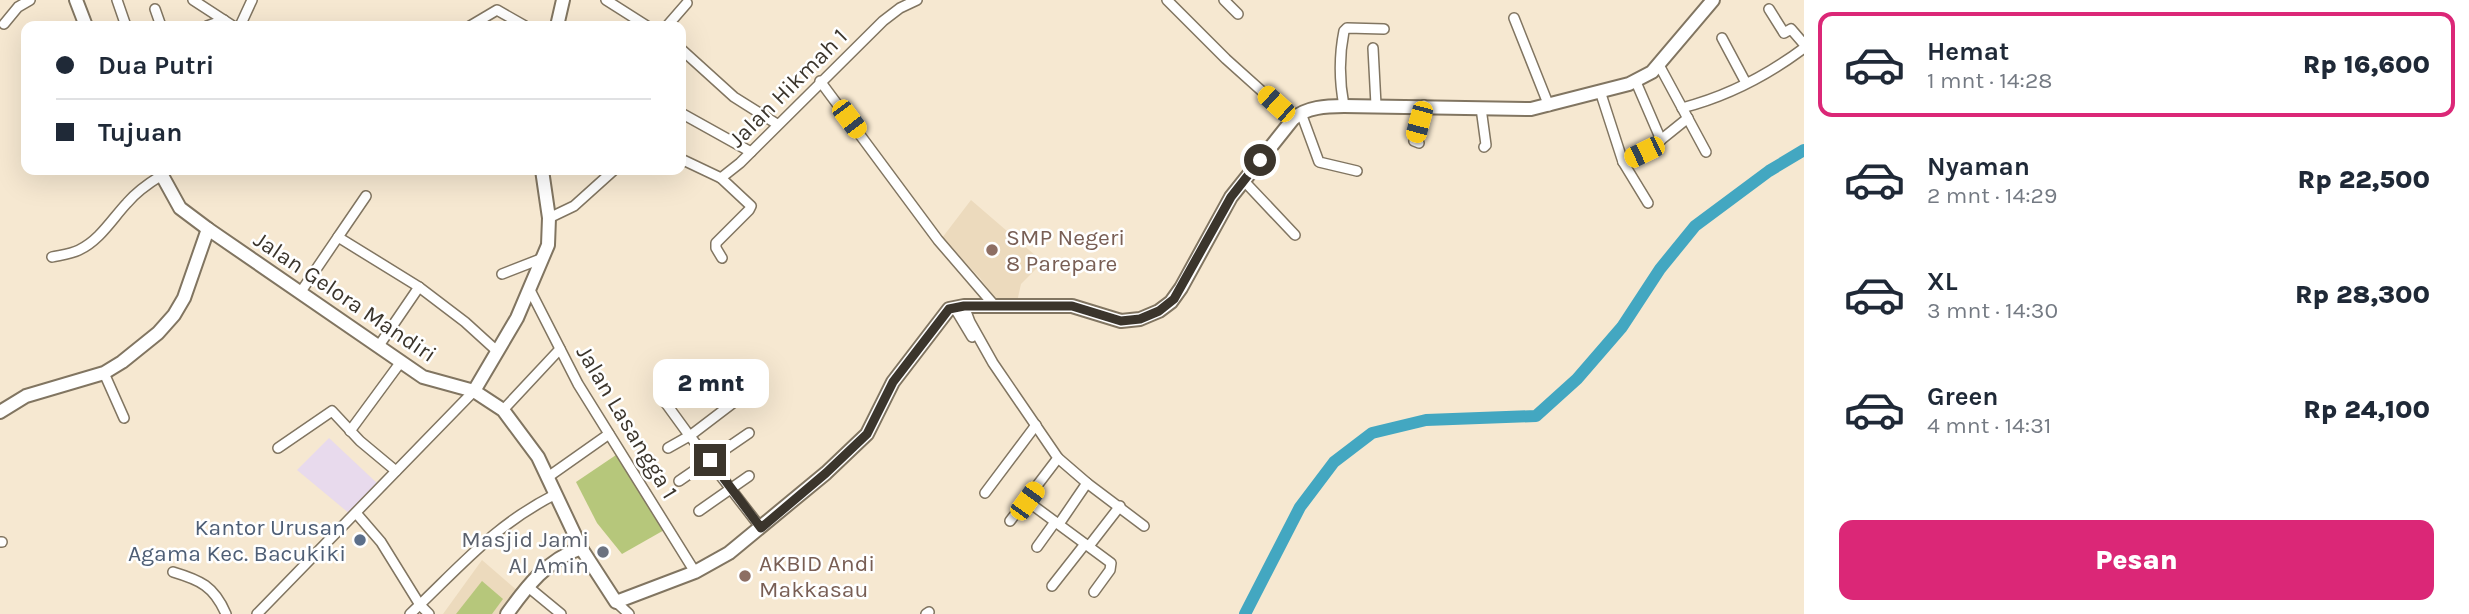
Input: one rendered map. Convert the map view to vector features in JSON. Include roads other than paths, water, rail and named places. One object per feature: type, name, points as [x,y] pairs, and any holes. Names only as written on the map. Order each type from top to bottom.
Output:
[{"type":"street","points":[[4,24],[30,0]]},
{"type":"street","points":[[76,0],[84,21]]},
{"type":"street","points":[[117,0],[124,21]]},
{"type":"street","points":[[193,0],[224,20]]},
{"type":"street","points":[[242,21],[252,0]]},
{"type":"street","points":[[558,21],[563,0]]},
{"type":"street","points":[[606,0],[639,21]]},
{"type":"street","name":"Jalan Hikmah 1","points":[[686,161],[721,178],[751,152],[883,21],[900,8],[917,0]]},
{"type":"street","points":[[1167,0],[1226,59],[1297,116],[1318,162],[1357,171]]},
{"type":"street","points":[[1224,0],[1238,14]]},
{"type":"street","points":[[617,607],[695,572],[729,553],[816,482],[872,428],[897,376],[946,312],[959,306],[1072,306],[1121,321],[1140,319],[1159,311],[1174,299],[1223,210],[1297,116],[1323,107],[1376,105],[1521,109],[1549,106],[1636,82],[1659,65],[1713,0]]},
{"type":"street","points":[[671,21],[687,3]]},
{"type":"street","points":[[155,9],[159,21]]},
{"type":"street","points":[[1682,108],[1710,101],[1746,83],[1784,63],[1804,46],[1791,29],[1784,33],[1769,9]]},
{"type":"street","points":[[478,21],[496,10],[516,21]]},
{"type":"street","points":[[1514,18],[1549,106]]},
{"type":"street","points":[[1344,106],[1340,86],[1344,31],[1347,28],[1384,29]]},
{"type":"street","points":[[1722,38],[1746,83]]},
{"type":"street","points":[[1373,48],[1376,105]]},
{"type":"street","points":[[686,54],[734,97],[777,124]]},
{"type":"street","points":[[1659,65],[1706,152]]},
{"type":"street","points":[[820,81],[938,240],[994,305]]},
{"type":"street","points":[[1636,82],[1661,140]]},
{"type":"street","points":[[1600,91],[1623,162],[1648,203]]},
{"type":"street","points":[[1419,144],[1414,142],[1424,105]]},
{"type":"street","points":[[1481,108],[1485,147]]},
{"type":"street","points":[[686,116],[751,152]]},
{"type":"street","points":[[1623,162],[1661,140],[1688,118]]},
{"type":"street","points":[[52,257],[78,250],[88,244],[111,223],[133,196],[158,175]]},
{"type":"street","name":"Jalan Gelora Mandiri","points":[[163,175],[180,208],[400,363],[423,377],[474,391],[503,410],[524,436],[548,477],[581,548],[617,607]]},
{"type":"street","points":[[257,614],[474,391],[530,290],[548,245],[549,218],[543,175]]},
{"type":"street","points":[[549,218],[574,206],[608,175]]},
{"type":"street","points":[[721,178],[751,206],[716,243],[722,258]]},
{"type":"street","points":[[1244,181],[1295,235]]},
{"type":"street","points":[[300,293],[366,196]]},
{"type":"street","points":[[0,412],[36,393],[104,373],[158,333],[174,314],[192,277],[208,229]]},
{"type":"street","points":[[338,237],[419,287],[465,322],[498,352]]},
{"type":"street","points":[[502,274],[543,258]]},
{"type":"street","points":[[378,347],[419,287]]},
{"type":"street","name":"Jalan Lasangga 1","points":[[530,290],[609,434],[695,572]]},
{"type":"street","points":[[959,306],[985,356],[993,363],[1058,458],[1144,526]]},
{"type":"street","points":[[503,410],[560,349]]},
{"type":"street","points":[[350,431],[400,363]]},
{"type":"street","points":[[104,373],[124,418]]},
{"type":"street","points":[[668,406],[713,377]]},
{"type":"street","points":[[662,398],[761,528]]},
{"type":"street","points":[[668,449],[733,403]]},
{"type":"street","points":[[278,448],[330,411],[334,411],[350,431],[396,471]]},
{"type":"street","points":[[985,493],[1036,425]]},
{"type":"street","points":[[679,481],[749,433]]},
{"type":"street","points":[[548,477],[609,434]]},
{"type":"street","points":[[1010,522],[1058,458]]},
{"type":"street","points":[[699,511],[749,476]]},
{"type":"street","points":[[1037,547],[1087,482]]},
{"type":"street","points":[[410,614],[480,544],[523,513],[556,494]]},
{"type":"street","points":[[1027,501],[1109,561],[1112,566],[1094,592]]},
{"type":"street","points":[[1052,586],[1120,506]]},
{"type":"street","points":[[356,513],[381,542],[429,614]]},
{"type":"street","points":[[507,614],[527,586],[550,564],[581,548]]},
{"type":"street","points":[[173,572],[203,583],[212,591],[226,614]]},
{"type":"street","points":[[527,586],[561,614]]},
{"type":"street","points":[[617,607],[629,614]]},
{"type":"waterway","points":[[1245,614],[1300,507],[1334,462],[1372,433],[1426,420],[1536,416],[1577,379],[1622,327],[1660,269],[1695,226],[1769,171],[1804,150]]},
{"type":"place","name":"SMP Negeri 8 Parepare","points":[[992,250]]},
{"type":"place","name":"Kantor Urusan Agama Kec. Bacukiki","points":[[360,540]]},
{"type":"place","name":"Masjid Jami Al Amin","points":[[603,552]]},
{"type":"place","name":"AKBID Andi Makkasau","points":[[745,576]]}]
